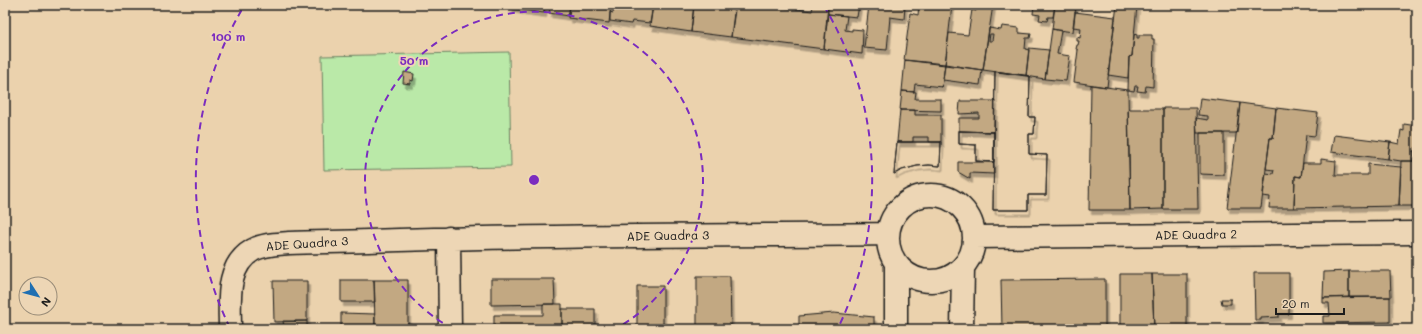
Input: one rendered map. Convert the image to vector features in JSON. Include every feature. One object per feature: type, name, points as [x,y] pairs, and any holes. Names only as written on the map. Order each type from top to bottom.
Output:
[{"type":"street","points":[[933,194],[946,197],[957,203],[966,212],[972,224],[974,237],[971,253],[962,267],[953,275],[941,280],[928,281],[916,278],[905,272],[896,264],[888,245],[888,234],[891,221],[898,210],[908,201],[920,196],[933,194]]},
{"type":"street","name":"ADE Quadra 2","points":[[974,237],[1417,233]]},
{"type":"street","name":"ADE Quadra 3","points":[[230,329],[230,287],[238,264],[246,255],[255,249],[272,244],[322,241],[363,242],[449,238],[888,234]]},
{"type":"street","points":[[449,238],[450,329]]},
{"type":"street","points":[[896,264],[896,329]]},
{"type":"street","points":[[962,267],[962,329]]},
{"type":"green space","points":[[509,52],[511,167],[324,170],[322,56]]},
{"type":"building","points":[[511,5],[523,5],[521,10],[510,8]]},
{"type":"building","points":[[523,5],[545,5],[544,13],[522,10]]},
{"type":"building","points":[[550,5],[570,5],[569,16],[549,13]]},
{"type":"building","points":[[570,5],[611,5],[609,23],[568,18]]},
{"type":"building","points":[[614,5],[653,5],[650,23],[632,21],[631,24],[610,21],[610,12],[613,13]]},
{"type":"building","points":[[653,5],[694,5],[691,32],[650,26]]},
{"type":"building","points":[[694,5],[735,10],[731,37],[691,32]]},
{"type":"building","points":[[735,5],[766,5],[812,11],[813,5],[828,5],[824,49],[731,37]]},
{"type":"building","points":[[828,5],[859,5],[857,17],[828,14]]},
{"type":"building","points":[[869,5],[905,7],[904,19],[890,17],[887,50],[864,48]]},
{"type":"building","points":[[919,5],[952,5],[945,65],[904,60],[910,13],[918,15]]},
{"type":"building","points":[[977,5],[993,5],[983,70],[945,65],[949,33],[968,35],[972,10],[976,11]]},
{"type":"building","points":[[1034,5],[1055,5],[1053,17],[1048,17],[1047,21],[1039,20],[1040,15],[1033,14]]},
{"type":"building","points":[[1055,5],[1076,5],[1073,32],[1052,29]]},
{"type":"building","points":[[1117,5],[1137,6],[1132,56],[1129,57],[1128,78],[1108,75]]},
{"type":"building","points":[[1075,12],[1115,17],[1107,87],[1074,82],[1078,50],[1076,49],[1079,41],[1077,41],[1077,37],[1080,38],[1081,28],[1073,27]]},
{"type":"building","points":[[828,14],[847,16],[845,30],[863,30],[862,54],[824,49]]},
{"type":"building","points":[[1002,26],[1019,28],[1019,33],[1031,34],[1030,38],[1026,38],[1025,49],[1029,50],[1026,76],[983,70],[989,28],[1001,30]],"holes":[[[990,34],[993,34],[992,41],[989,41]]]},
{"type":"building","points":[[1052,29],[1061,31],[1057,54],[1070,56],[1066,81],[1045,79]]},
{"type":"building","points":[[1134,34],[1137,35],[1137,38],[1139,38],[1139,35],[1152,35],[1152,39],[1154,39],[1153,87],[1146,86],[1145,92],[1137,91],[1138,86],[1135,86],[1134,91],[1128,90],[1129,57],[1132,56]]},
{"type":"building","points":[[1029,48],[1049,50],[1045,79],[1026,76]]},
{"type":"building","points":[[905,60],[945,64],[942,87],[915,84],[914,92],[902,91]]},
{"type":"building","points":[[945,64],[982,70],[980,85],[943,80],[942,87]]},
{"type":"building","points":[[995,71],[1030,76],[1029,117],[1035,117],[1034,134],[1029,134],[1029,154],[1047,155],[1046,195],[1028,195],[1028,210],[993,210]]},
{"type":"building","points":[[995,71],[1030,76],[1029,117],[1035,117],[1034,134],[1029,134],[1029,154],[1047,155],[1046,195],[1028,195],[1028,210],[993,210]]},
{"type":"building","points":[[404,72],[414,74],[413,81],[410,80],[410,84],[403,83]]},
{"type":"building","points":[[1091,85],[1128,90],[1130,210],[1089,210]]},
{"type":"building","points":[[902,91],[916,92],[915,99],[941,99],[941,111],[900,110]]},
{"type":"building","points":[[1200,98],[1240,103],[1237,133],[1197,133],[1196,118],[1208,120],[1208,116],[1198,115]]},
{"type":"building","points":[[960,101],[995,101],[994,132],[959,131],[959,118],[979,118],[979,113],[959,114]]},
{"type":"building","points":[[1240,103],[1276,108],[1273,138],[1270,138],[1261,208],[1227,208]]},
{"type":"building","points":[[1163,108],[1196,108],[1198,209],[1163,209]]},
{"type":"building","points":[[1276,108],[1318,113],[1315,136],[1306,135],[1301,177],[1295,176],[1294,208],[1269,208],[1270,197],[1263,196],[1266,173],[1273,174],[1274,170],[1266,169],[1270,138],[1273,138]]},
{"type":"building","points":[[1128,109],[1163,109],[1163,209],[1130,210]]},
{"type":"building","points":[[900,110],[915,110],[915,115],[941,115],[941,142],[929,142],[929,137],[913,137],[913,142],[897,142]]},
{"type":"building","points":[[1404,124],[1417,126],[1417,148],[1413,151],[1414,161],[1388,159],[1390,142],[1399,144],[1401,130],[1404,131]]},
{"type":"building","points":[[959,131],[994,132],[994,162],[976,161],[976,145],[959,144]]},
{"type":"building","points":[[959,131],[994,132],[994,162],[976,161],[976,145],[959,144]]},
{"type":"building","points":[[1200,133],[1224,133],[1224,175],[1200,174]]},
{"type":"building","points":[[1334,135],[1390,142],[1388,159],[1331,152]]},
{"type":"building","points":[[897,142],[941,142],[940,166],[917,166],[894,174]]},
{"type":"building","points":[[897,142],[941,142],[940,166],[917,166],[894,174]]},
{"type":"building","points":[[1415,148],[1417,148],[1417,206],[1399,206],[1401,161],[1414,161],[1413,151],[1415,151]]},
{"type":"building","points":[[1321,159],[1336,161],[1335,175],[1368,175],[1368,164],[1401,167],[1399,206],[1294,208],[1295,176],[1301,177],[1303,163],[1321,163]]},
{"type":"building","points":[[958,162],[994,162],[994,174],[970,173],[970,179],[958,172]]},
{"type":"building","points":[[1349,271],[1349,297],[1323,298],[1324,272]]},
{"type":"building","points":[[1349,271],[1390,271],[1391,297],[1349,297]]},
{"type":"building","points":[[1254,273],[1289,273],[1289,314],[1279,314],[1279,317],[1261,318],[1261,320],[1255,320]]},
{"type":"building","points":[[1120,274],[1152,274],[1154,329],[1120,329]]},
{"type":"building","points":[[1152,274],[1187,274],[1187,329],[1154,329]]},
{"type":"building","points":[[697,276],[730,276],[731,329],[708,329],[708,326],[697,326]]},
{"type":"building","points":[[491,279],[554,279],[555,304],[491,305]]},
{"type":"building","points":[[1105,279],[1105,329],[1002,329],[1001,280]]},
{"type":"building","points":[[341,280],[374,280],[375,302],[341,302]]},
{"type":"building","points":[[374,280],[408,280],[408,329],[375,329]]},
{"type":"building","points":[[273,281],[307,281],[307,321],[274,322]]},
{"type":"building","points":[[637,286],[663,286],[663,329],[637,329]]},
{"type":"building","points":[[1390,297],[1390,322],[1323,323],[1323,316],[1330,316],[1329,303],[1323,303],[1323,298]]},
{"type":"building","points":[[1221,299],[1231,299],[1231,304],[1222,304]]},
{"type":"building","points":[[543,304],[562,304],[562,329],[494,329],[494,315],[543,315]]},
{"type":"building","points":[[562,309],[595,309],[595,329],[562,329]]},
{"type":"building","points":[[341,313],[375,314],[375,329],[341,329]]},
{"type":"building","points":[[834,313],[874,317],[874,329],[799,329],[799,316]]},
{"type":"building","points":[[283,321],[307,321],[307,329],[274,329],[284,327]]},
{"type":"building","points":[[750,328],[750,329],[731,329]]}]
